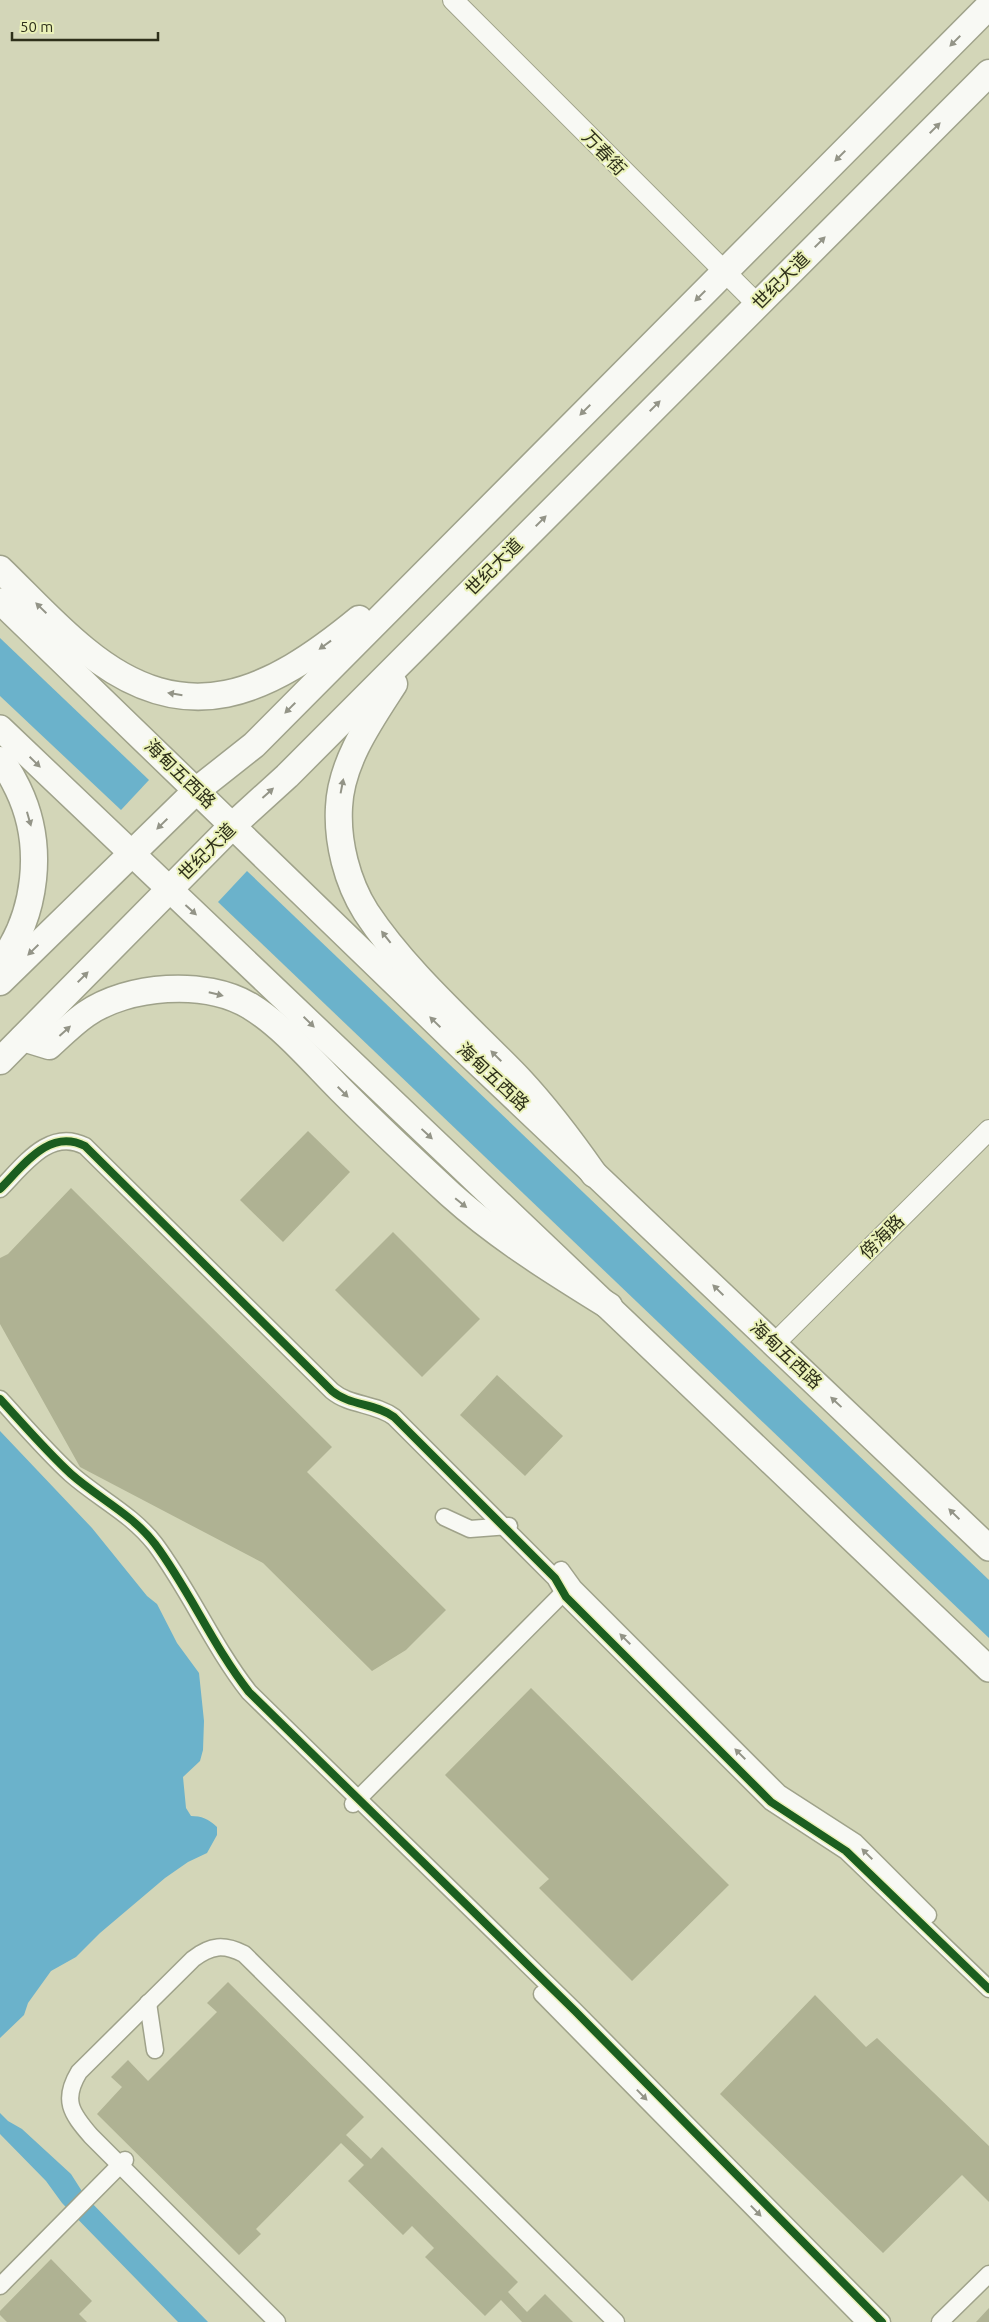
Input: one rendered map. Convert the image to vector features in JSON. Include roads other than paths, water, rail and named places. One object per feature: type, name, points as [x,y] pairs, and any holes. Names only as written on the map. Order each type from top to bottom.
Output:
[{"type":"highway","points":[[0,982],[197,790],[254,744],[989,6]]},
{"type":"highway","name":"世纪大道","points":[[0,1061],[232,826],[287,776],[989,73]]},
{"type":"highway","points":[[0,569],[84,649],[111,669],[147,687],[194,697],[237,692],[280,675],[314,654],[375,606],[409,589]]},
{"type":"highway","points":[[432,630],[424,652],[397,679],[378,708],[355,748],[344,777],[339,806],[339,837],[348,873],[366,911],[396,950],[557,1122],[594,1174]]},
{"type":"highway","points":[[0,760],[13,779],[25,805],[34,846],[33,880],[28,905],[16,939],[0,964]]},
{"type":"highway","points":[[23,1038],[49,1046],[87,1013],[108,1002],[149,991],[194,990],[228,997],[249,1006],[294,1043],[453,1196],[532,1258],[609,1306]]},
{"type":"main road","name":"海甸五西路","points":[[0,601],[594,1174],[989,1548]]},
{"type":"main road","points":[[0,728],[989,1669]]},
{"type":"street","name":"万春街","points":[[453,0],[761,300]]},
{"type":"street","name":"万春街","points":[[466,0],[728,268]]},
{"type":"street","points":[[0,1174],[35,1140],[50,1131],[63,1129],[78,1131],[93,1140],[337,1386],[391,1403],[400,1411],[510,1526],[555,1578],[779,1793],[855,1842],[989,1974]]},
{"type":"street","name":"傍海路","points":[[778,1348],[989,1130]]},
{"type":"street","points":[[0,1189],[42,1148],[54,1142],[75,1141],[86,1146],[332,1391],[346,1401],[386,1411],[510,1526]]},
{"type":"street","name":"傍海路","points":[[778,1348],[989,1145]]},
{"type":"street","points":[[0,1399],[70,1473],[133,1521],[149,1537],[180,1582],[243,1684],[358,1803],[721,2156],[882,2322]]},
{"type":"street","points":[[0,1413],[64,1478],[129,1529],[146,1546],[181,1598],[231,1682],[265,1720],[358,1803],[404,1859],[608,2060],[865,2322]]},
{"type":"street","points":[[444,1517],[470,1529],[510,1526]]},
{"type":"street","points":[[358,1803],[570,1591]]},
{"type":"street","points":[[570,1591],[771,1802],[846,1851],[989,1989]]},
{"type":"street","points":[[149,2008],[207,1949],[224,1946],[244,1954],[616,2322]]},
{"type":"street","points":[[288,2322],[123,2162],[79,2122],[71,2109],[68,2097],[72,2084],[79,2072],[207,1958],[224,1953],[238,1959],[605,2322]]},
{"type":"street","points":[[149,2008],[155,2050]]},
{"type":"street","points":[[0,2286],[123,2162]]},
{"type":"street","points":[[123,2162],[277,2322]]},
{"type":"street","points":[[940,2322],[989,2274]]},
{"type":"street","points":[[956,2322],[989,2289]]},
{"type":"water","points":[[0,638],[149,780],[121,810],[0,696]]},
{"type":"water","points":[[247,871],[989,1580],[989,1638],[218,902]]},
{"type":"water","points":[[0,1431],[92,1528],[147,1596],[157,1604],[177,1643],[199,1673],[204,1721],[203,1750],[200,1761],[183,1777],[186,1808],[191,1816],[205,1818],[214,1824],[217,1827],[217,1835],[207,1853],[188,1862],[165,1878],[100,1933],[76,1957],[51,1971],[28,2003],[24,2015],[0,2038]]},
{"type":"water","points":[[0,2113],[8,2121],[22,2129],[71,2174],[85,2196],[208,2322],[178,2322],[62,2203],[46,2181],[0,2134]]}]
